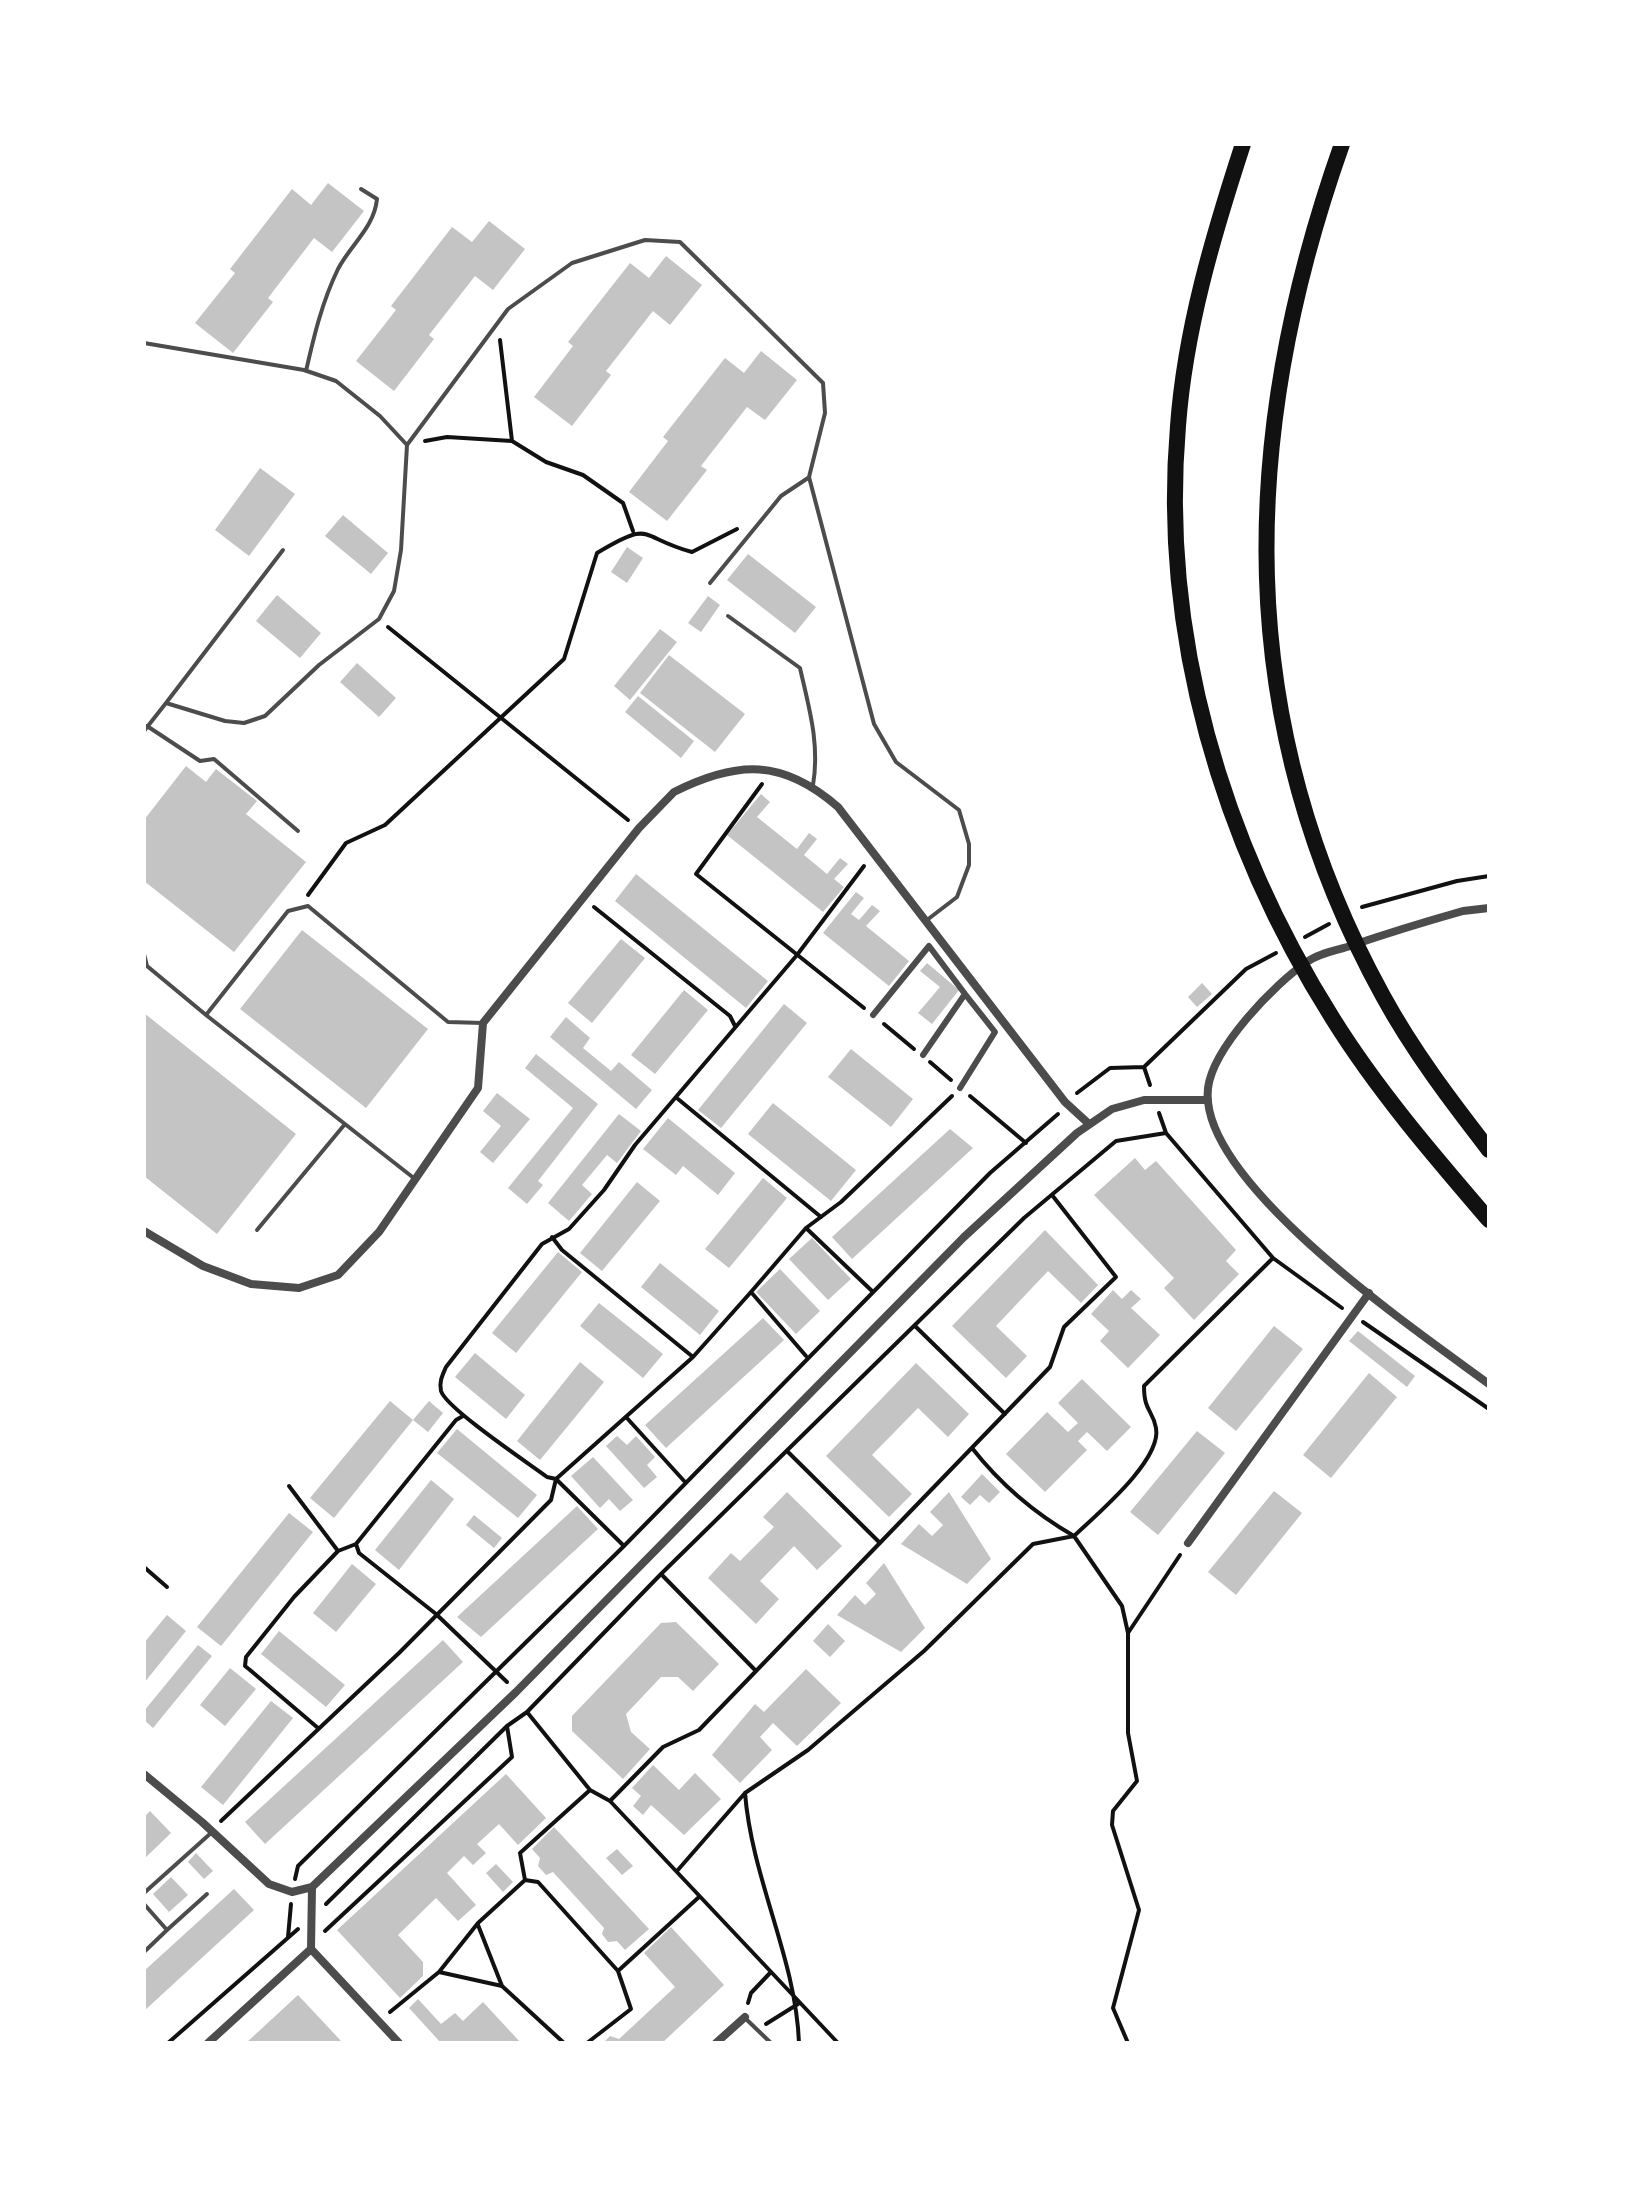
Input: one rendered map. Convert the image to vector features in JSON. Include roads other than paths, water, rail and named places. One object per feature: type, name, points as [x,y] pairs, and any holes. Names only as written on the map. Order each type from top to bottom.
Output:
[{"type":"highway","points":[[1243,144],[1215,229],[1193,322],[1178,426],[1176,519],[1184,625],[1198,699],[1218,775],[1263,893],[1334,1021],[1391,1101],[1489,1220]]},
{"type":"highway","points":[[1342,144],[1306,255],[1287,331],[1269,443],[1266,500],[1268,620],[1296,778],[1324,868],[1383,996],[1437,1083],[1489,1150]]},
{"type":"street","points":[[144,1231],[203,1266],[251,1284],[299,1288],[338,1275],[379,1232],[478,1088],[483,1023],[639,828],[674,792],[707,775],[751,767],[778,771],[813,785],[838,807],[1065,1102],[1089,1124]]},
{"type":"street","points":[[1489,908],[1463,911],[1308,960],[1238,1024],[1208,1087],[1211,1117],[1231,1161],[1273,1211],[1369,1293],[1489,1384]]},
{"type":"street","points":[[873,1015],[929,946],[995,1032],[960,1088]]},
{"type":"street","points":[[923,1055],[965,994]]},
{"type":"street","points":[[144,1774],[269,1884],[292,1892],[312,1887],[516,1692],[964,1237],[1089,1124],[1112,1109],[1155,1100],[1208,1100]]},
{"type":"street","points":[[1188,1543],[1369,1293]]},
{"type":"street","points":[[312,1887],[311,1949],[399,2043]]},
{"type":"street","points":[[208,2043],[311,1949]]},
{"type":"street","points":[[716,2043],[745,2017]]},
{"type":"lane","points":[[306,371],[321,310],[339,267],[376,216],[377,199],[361,189]]},
{"type":"lane","points":[[166,703],[225,721],[244,723],[265,716],[319,665],[379,619],[394,591],[401,550],[407,445],[508,309],[572,263],[645,240],[680,242],[823,383],[825,413],[809,477],[874,724],[896,762],[959,810],[969,844],[969,865],[957,897],[925,922]]},
{"type":"lane","points":[[144,343],[306,371],[336,381],[380,416],[407,445]]},
{"type":"lane","points":[[710,583],[781,496],[809,477]]},
{"type":"lane","points":[[283,550],[146,728],[200,761],[214,759],[298,831]]},
{"type":"lane","points":[[728,616],[800,668],[815,735],[817,761],[813,785]]},
{"type":"lane","points":[[206,1015],[288,911],[308,906],[448,1022],[483,1023]]},
{"type":"lane","points":[[144,954],[147,966],[206,1015],[415,1179]]},
{"type":"lane","points":[[257,1230],[345,1124]]},
{"type":"lane","points":[[144,1893],[213,1832]]},
{"type":"lane","points":[[144,1952],[207,1894]]},
{"type":"lane","points":[[144,1904],[167,1930]]},
{"type":"lane","points":[[745,2017],[771,2043]]}]
